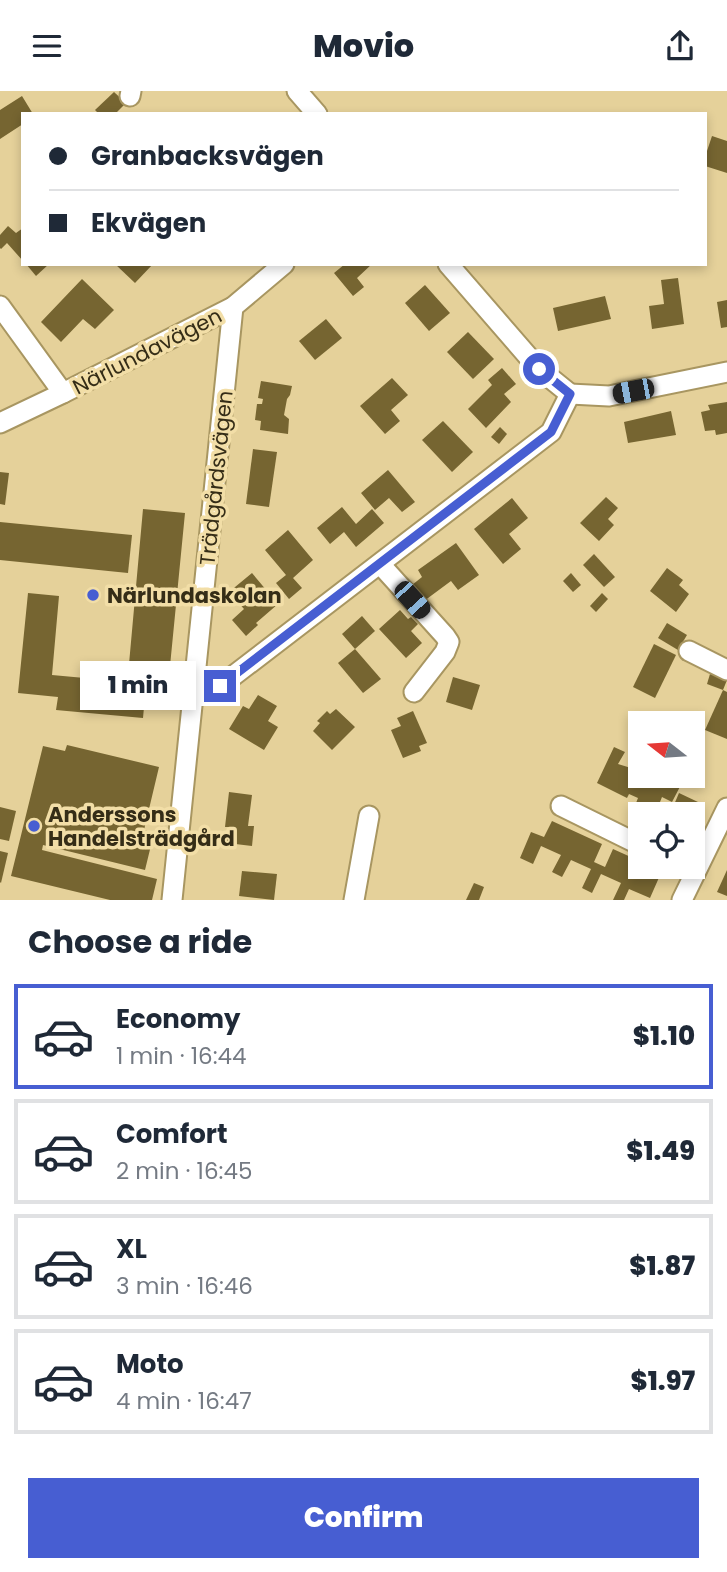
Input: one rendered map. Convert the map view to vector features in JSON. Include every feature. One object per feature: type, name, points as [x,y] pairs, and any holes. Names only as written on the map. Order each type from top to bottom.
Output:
[{"type":"street","points":[[297,91],[315,112]]},
{"type":"street","name":"Närlundavägen","points":[[0,423],[233,307],[282,266]]},
{"type":"street","points":[[450,266],[539,369],[570,394],[609,395],[727,372]]},
{"type":"street","points":[[0,306],[64,393]]},
{"type":"street","name":"Trädgårdsvägen","points":[[172,900],[233,307]]},
{"type":"street","points":[[220,686],[551,432],[570,394]]},
{"type":"street","points":[[380,563],[449,642],[445,652],[414,692]]},
{"type":"street","points":[[689,651],[727,670]]},
{"type":"street","points":[[561,806],[628,839]]},
{"type":"street","points":[[705,844],[727,807]]},
{"type":"street","points":[[354,900],[369,816]]},
{"type":"street","points":[[682,900],[687,879]]},
{"type":"building","points":[[114,92],[126,103],[117,112],[95,110]]},
{"type":"building","points":[[22,96],[32,112],[21,112],[21,125],[0,139],[0,110]]},
{"type":"building","points":[[712,136],[727,141],[727,173],[707,167],[707,151]]},
{"type":"building","points":[[8,226],[16,233],[21,229],[21,259],[7,243],[0,248],[0,235]]},
{"type":"building","points":[[28,266],[47,266],[36,276]]},
{"type":"building","points":[[117,266],[151,266],[135,283]]},
{"type":"building","points":[[343,266],[370,266],[357,278],[364,287],[353,296],[334,273]]},
{"type":"building","points":[[678,278],[684,324],[652,329],[649,306],[664,304],[661,280]]},
{"type":"building","points":[[82,279],[114,310],[95,329],[83,319],[61,342],[41,322]]},
{"type":"building","points":[[425,285],[450,313],[429,331],[405,303]]},
{"type":"building","points":[[605,296],[611,319],[558,331],[553,308]]},
{"type":"building","points":[[727,300],[727,327],[721,328],[717,302]]},
{"type":"building","points":[[326,319],[342,338],[315,360],[299,341]]},
{"type":"building","points":[[468,332],[494,359],[473,379],[447,352]]},
{"type":"building","points":[[502,368],[516,384],[504,394],[511,402],[486,428],[468,409],[492,385],[488,380]]},
{"type":"building","points":[[392,378],[408,395],[391,410],[400,421],[385,434],[360,406]]},
{"type":"building","points":[[261,381],[292,386],[284,415],[289,419],[288,434],[260,430],[261,421],[255,420],[257,404],[262,404],[263,399],[258,398]]},
{"type":"building","points":[[727,402],[727,433],[716,435],[715,430],[705,431],[701,412],[710,410],[708,405]]},
{"type":"building","points":[[671,411],[676,435],[628,443],[624,422]]},
{"type":"building","points":[[443,421],[473,452],[452,472],[422,440]]},
{"type":"building","points":[[500,427],[507,434],[499,444],[491,437]]},
{"type":"building","points":[[253,449],[277,452],[269,507],[246,504]]},
{"type":"building","points":[[388,470],[415,502],[402,512],[389,498],[375,510],[361,493]]},
{"type":"building","points":[[0,472],[9,473],[5,505],[0,504]]},
{"type":"building","points":[[606,497],[618,508],[608,519],[614,525],[599,541],[580,523]]},
{"type":"building","points":[[512,498],[528,518],[509,534],[521,549],[503,564],[474,529]]},
{"type":"building","points":[[342,507],[356,524],[372,509],[384,523],[356,547],[344,532],[330,544],[317,528]]},
{"type":"building","points":[[143,509],[185,513],[170,666],[148,664],[143,718],[56,710],[58,697],[18,693],[28,593],[59,596],[52,675],[139,683],[141,665],[129,664]]},
{"type":"building","points":[[0,522],[132,535],[128,573],[0,560]]},
{"type":"building","points":[[288,530],[313,560],[293,578],[302,588],[289,599],[276,583],[286,575],[265,550]]},
{"type":"building","points":[[456,543],[479,575],[458,590],[451,581],[424,601],[412,585],[422,577],[418,570]]},
{"type":"building","points":[[594,554],[615,577],[604,587],[583,565]]},
{"type":"building","points":[[667,568],[683,580],[679,585],[689,594],[676,612],[650,591]]},
{"type":"building","points":[[252,573],[278,604],[256,623],[258,625],[246,636],[232,620],[244,609],[229,592]]},
{"type":"building","points":[[571,573],[581,585],[573,592],[563,581]]},
{"type":"building","points":[[602,593],[608,599],[596,612],[590,606]]},
{"type":"building","points":[[400,610],[408,619],[411,617],[418,624],[411,631],[422,643],[406,658],[379,629]]},
{"type":"building","points":[[362,616],[375,631],[355,649],[342,634]]},
{"type":"building","points":[[667,623],[687,635],[678,650],[658,638]]},
{"type":"building","points":[[654,644],[676,655],[655,698],[633,687]]},
{"type":"building","points":[[355,649],[381,679],[363,693],[338,663]]},
{"type":"building","points":[[710,674],[727,680],[723,690],[707,684]]},
{"type":"building","points":[[453,677],[480,685],[472,710],[446,702]]},
{"type":"building","points":[[723,690],[727,692],[727,739],[705,730]]},
{"type":"building","points":[[258,695],[277,706],[268,721],[278,727],[264,750],[229,729],[243,706],[249,709]]},
{"type":"building","points":[[336,709],[355,727],[332,750],[313,731],[320,723],[317,721],[327,711],[330,714]]},
{"type":"building","points":[[413,711],[427,743],[419,746],[421,751],[403,758],[391,730],[401,726],[397,718]]},
{"type":"building","points":[[67,745],[159,767],[144,830],[154,833],[145,870],[43,845],[42,850],[157,879],[152,900],[110,900],[11,876],[43,746],[65,751]]},
{"type":"building","points":[[614,747],[625,752],[618,764],[628,767],[628,788],[679,788],[672,802],[662,797],[660,802],[636,802],[638,798],[629,794],[627,798],[597,783]]},
{"type":"building","points":[[229,792],[252,795],[248,826],[254,826],[252,846],[227,843],[228,827],[225,827]]},
{"type":"building","points":[[679,793],[698,802],[675,802]]},
{"type":"building","points":[[0,807],[16,811],[9,841],[0,839]]},
{"type":"building","points":[[552,821],[602,844],[594,862],[605,867],[613,849],[628,856],[628,879],[658,879],[650,898],[629,889],[624,900],[613,900],[621,883],[601,874],[592,893],[582,888],[591,869],[571,860],[562,877],[552,872],[561,855],[541,846],[533,864],[520,858],[531,832],[544,837]]},
{"type":"building","points":[[0,851],[8,853],[1,883],[0,882]]},
{"type":"building","points":[[727,870],[727,896],[717,892]]},
{"type":"building","points":[[242,871],[277,874],[274,900],[239,896]]},
{"type":"building","points":[[474,883],[484,887],[479,900],[466,900]]},
{"type":"place","name":"Närlundaskolan","points":[[93,595]]},
{"type":"place","name":"Anderssons Handelsträdgård","points":[[34,826]]},
{"type":"route","points":[[220,686],[551,432],[570,394],[539,369]]}]
